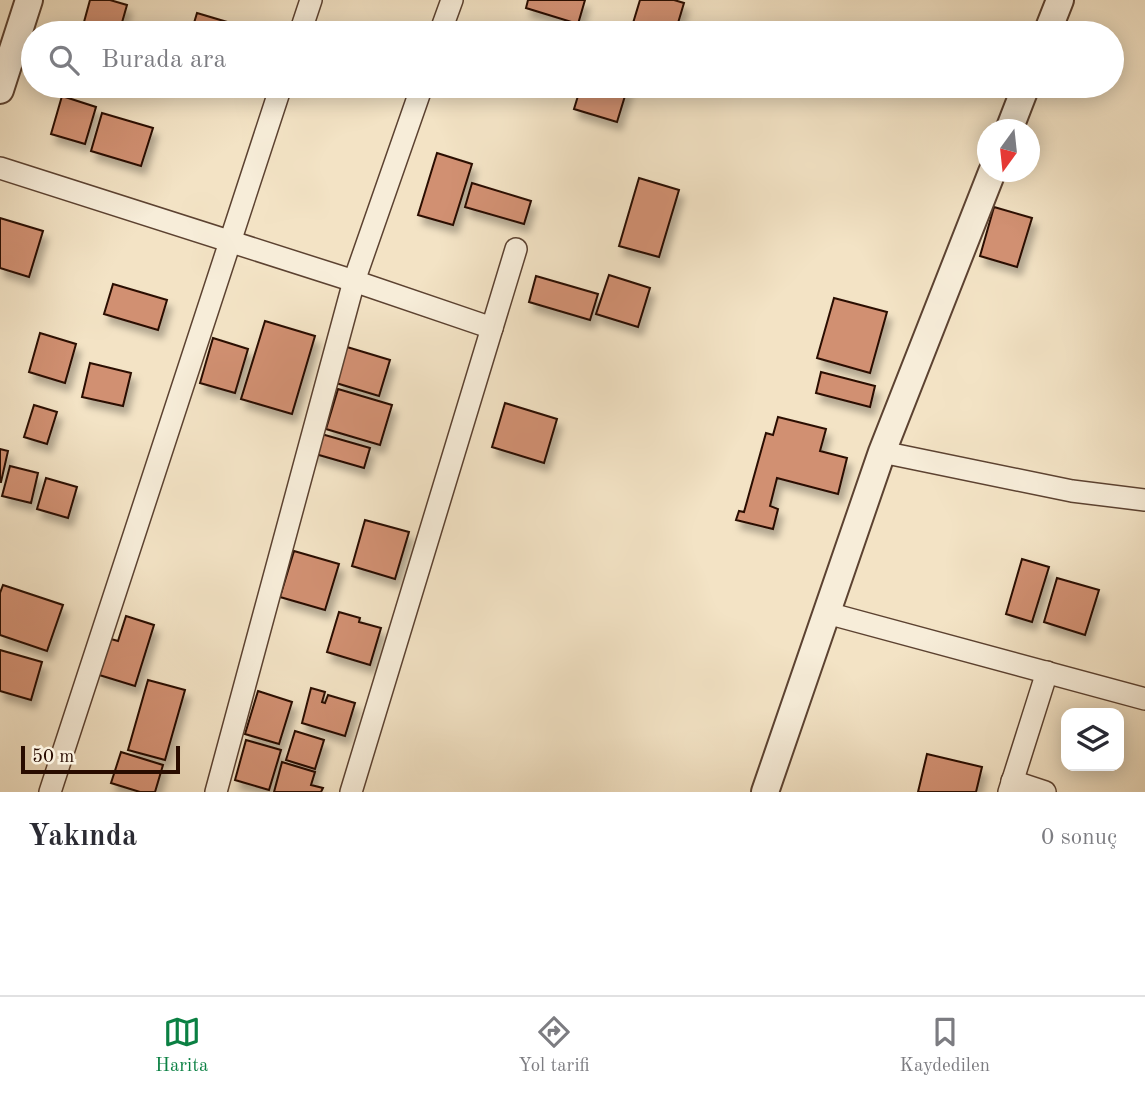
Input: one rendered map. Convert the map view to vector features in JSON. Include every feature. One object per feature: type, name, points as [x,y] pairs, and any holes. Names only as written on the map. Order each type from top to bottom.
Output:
[{"type":"street","points":[[22,21],[29,0]]},
{"type":"street","points":[[304,21],[311,0]]},
{"type":"street","points":[[444,21],[452,0]]},
{"type":"street","points":[[1052,21],[1060,0]]},
{"type":"street","points":[[0,90],[21,25]]},
{"type":"street","points":[[50,792],[277,98]]},
{"type":"street","points":[[216,792],[354,281],[418,98]]},
{"type":"street","points":[[1013,119],[1021,98]]},
{"type":"street","points":[[0,168],[492,328]]},
{"type":"street","points":[[765,792],[882,452],[988,182]]},
{"type":"street","points":[[351,792],[516,250]]},
{"type":"street","points":[[882,452],[1072,491],[1145,500]]},
{"type":"street","points":[[827,613],[1145,699]]},
{"type":"street","points":[[1045,792],[1010,786],[1047,673]]},
{"type":"building","points":[[90,0],[110,0],[127,5],[122,21],[84,21]]},
{"type":"building","points":[[528,0],[585,0],[579,21],[568,21],[526,8]]},
{"type":"building","points":[[640,0],[674,0],[684,3],[679,21],[634,21]]},
{"type":"building","points":[[197,13],[224,21],[195,21]]},
{"type":"building","points":[[61,98],[96,107],[85,144],[51,134]]},
{"type":"building","points":[[577,98],[624,98],[617,122],[574,109]]},
{"type":"building","points":[[102,113],[153,128],[141,166],[91,151]]},
{"type":"building","points":[[437,153],[472,164],[453,225],[418,215]]},
{"type":"building","points":[[639,178],[679,190],[659,257],[619,246]]},
{"type":"building","points":[[472,183],[531,201],[524,224],[465,207]]},
{"type":"building","points":[[994,207],[1032,218],[1017,267],[980,256]]},
{"type":"building","points":[[0,218],[43,231],[29,277],[0,268]]},
{"type":"building","points":[[609,275],[650,288],[638,327],[596,314]]},
{"type":"building","points":[[536,276],[598,294],[590,320],[529,302]]},
{"type":"building","points":[[113,284],[167,300],[158,330],[104,314]]},
{"type":"building","points":[[834,298],[887,312],[870,373],[817,358]]},
{"type":"building","points":[[265,321],[315,336],[292,414],[241,399]]},
{"type":"building","points":[[40,333],[76,344],[65,383],[29,372]]},
{"type":"building","points":[[213,338],[248,349],[235,393],[200,383]]},
{"type":"building","points":[[347,347],[390,360],[379,396],[336,383]]},
{"type":"building","points":[[90,363],[131,373],[123,406],[82,397]]},
{"type":"building","points":[[821,372],[875,386],[870,407],[816,393]]},
{"type":"building","points":[[338,389],[392,405],[380,445],[326,429]]},
{"type":"building","points":[[505,403],[557,419],[544,463],[492,447]]},
{"type":"building","points":[[34,405],[57,412],[47,444],[24,437]]},
{"type":"building","points":[[778,417],[826,429],[820,451],[847,458],[838,494],[777,478],[770,506],[778,509],[773,529],[736,520],[739,511],[744,512],[766,433],[773,435]]},
{"type":"building","points":[[318,433],[370,448],[364,468],[312,453]]},
{"type":"building","points":[[0,449],[8,451],[1,482],[0,482]]},
{"type":"building","points":[[10,466],[38,473],[31,503],[2,496]]},
{"type":"building","points":[[46,478],[77,487],[68,518],[37,509]]},
{"type":"building","points":[[365,520],[409,532],[395,579],[352,566]]},
{"type":"building","points":[[294,551],[339,564],[325,610],[280,597]]},
{"type":"building","points":[[1022,559],[1049,567],[1032,622],[1006,614]]},
{"type":"building","points":[[1057,578],[1099,590],[1085,635],[1044,622]]},
{"type":"building","points":[[3,585],[63,605],[47,651],[0,635],[0,593]]},
{"type":"building","points":[[339,612],[360,618],[359,622],[381,628],[370,665],[327,652]]},
{"type":"building","points":[[126,616],[154,625],[135,686],[96,674],[104,637],[118,641]]},
{"type":"building","points":[[0,650],[42,662],[31,700],[0,691]]},
{"type":"building","points":[[148,680],[185,690],[165,760],[128,750]]},
{"type":"building","points":[[311,688],[325,692],[322,702],[325,703],[328,695],[355,703],[345,736],[302,723]]},
{"type":"building","points":[[258,691],[292,702],[279,744],[245,734]]},
{"type":"building","points":[[295,731],[324,740],[315,769],[286,760]]},
{"type":"building","points":[[246,740],[281,750],[269,790],[235,780]]},
{"type":"building","points":[[121,752],[163,765],[155,792],[140,792],[111,783]]},
{"type":"building","points":[[927,754],[982,767],[976,792],[918,792]]},
{"type":"building","points":[[282,762],[315,772],[311,785],[323,788],[321,792],[274,792]]}]
